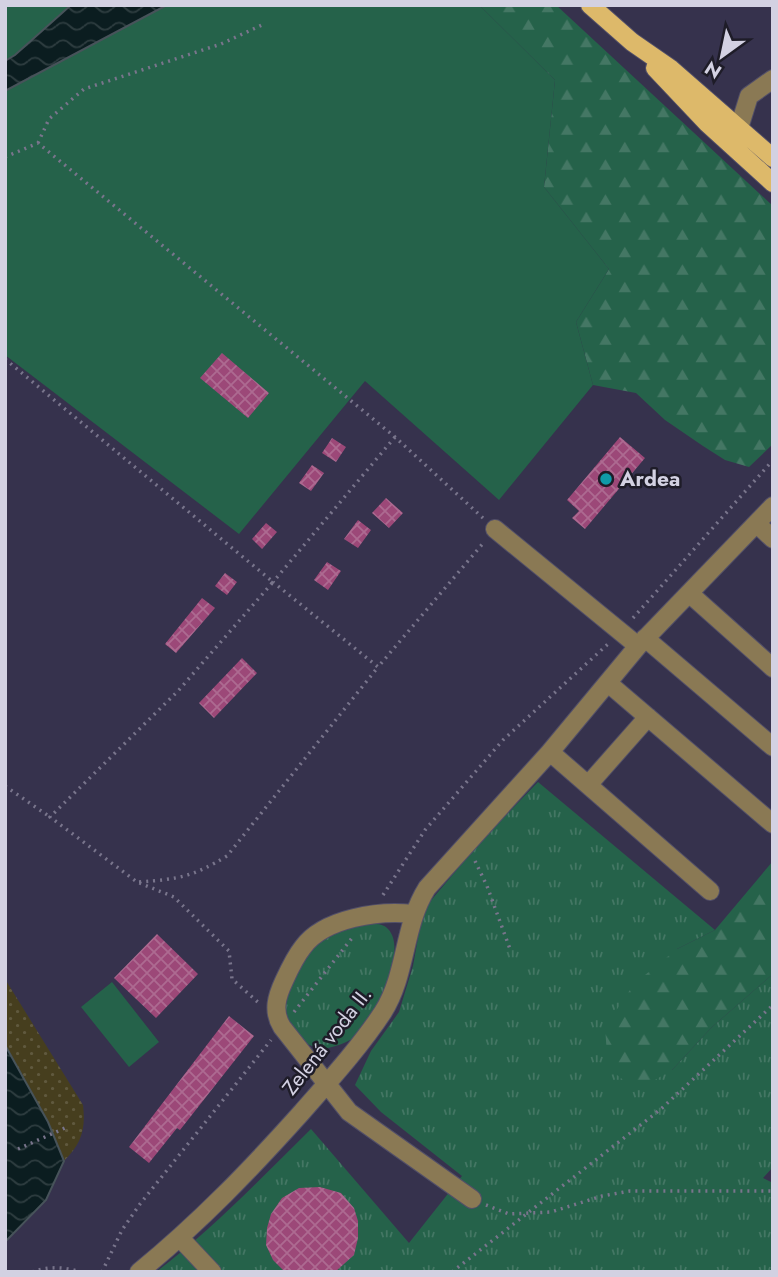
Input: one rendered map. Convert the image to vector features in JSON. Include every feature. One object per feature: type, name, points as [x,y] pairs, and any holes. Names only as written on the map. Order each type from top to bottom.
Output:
[{"type":"main road","points":[[590,5],[632,42],[707,123],[773,183]]},
{"type":"main road","points":[[632,42],[671,69],[773,158]]},
{"type":"lane","points":[[739,128],[749,96],[773,79]]},
{"type":"lane","name":"Zelená voda II.","points":[[139,1272],[204,1217],[328,1083],[383,1012],[400,973],[413,914],[427,888],[550,752],[641,642],[773,506]]},
{"type":"lane","points":[[757,524],[773,539]]},
{"type":"lane","points":[[495,529],[773,747]]},
{"type":"lane","points":[[690,594],[773,668]]},
{"type":"lane","points":[[608,682],[773,824]]},
{"type":"lane","points":[[588,785],[648,717]]},
{"type":"lane","points":[[550,752],[710,891]]},
{"type":"lane","points":[[413,914],[371,914],[336,925],[304,945],[278,994],[276,1012],[349,1112],[472,1199]]},
{"type":"lane","points":[[180,1238],[212,1272]]},
{"type":"path","points":[[5,157],[37,143],[49,119],[84,89],[221,44],[264,24]]},
{"type":"path","points":[[37,143],[395,437],[495,529],[378,667],[227,856],[202,871],[177,879],[137,882]]},
{"type":"path","points":[[5,359],[378,667]]},
{"type":"path","points":[[50,817],[177,691],[395,437]]},
{"type":"path","points":[[632,620],[773,460]]},
{"type":"path","points":[[387,890],[425,830],[503,740],[608,644]]},
{"type":"path","points":[[5,786],[137,882],[174,897],[229,951],[232,979],[282,1022]]},
{"type":"path","points":[[466,843],[487,886],[510,949]]},
{"type":"path","points":[[102,1272],[122,1230],[140,1204],[282,1022],[356,933]]},
{"type":"path","points":[[452,1272],[660,1109],[773,1006]]},
{"type":"path","points":[[18,1149],[65,1128]]},
{"type":"path","points":[[472,1199],[509,1214],[551,1212],[602,1196],[630,1191],[773,1191]]},
{"type":"path","points":[[32,1272],[42,1268],[69,1268],[81,1272]]},
{"type":"green space","points":[[5,5],[479,5],[555,80],[544,187],[609,269],[576,322],[593,385],[499,500],[365,381],[239,534],[5,355]]},
{"type":"green space","points":[[479,5],[556,5],[773,206],[773,444],[749,467],[725,460],[703,446],[665,420],[636,393],[593,385],[576,322],[609,269],[544,187],[555,80]]},
{"type":"green space","points":[[538,782],[715,930],[677,949],[672,1070],[712,1027],[773,974],[773,1167],[763,1178],[773,1183],[773,1272],[156,1272],[216,1221],[311,1129],[409,1243],[462,1176],[381,1112],[355,1085],[371,1051],[399,1012],[413,966],[423,910],[481,841]]},
{"type":"green space","points":[[773,861],[773,974],[712,1027],[672,1070],[648,1084],[626,1082],[608,1068],[605,1027],[634,984],[677,949],[715,930]]},
{"type":"green space","points":[[363,924],[383,925],[393,938],[392,966],[382,997],[368,1024],[354,1038],[328,1048],[308,1044],[291,1030],[284,1016],[285,998],[293,977],[303,957],[319,939]]},
{"type":"green space","points":[[112,982],[159,1042],[129,1067],[81,1007]]},
{"type":"sand","points":[[5,979],[83,1105],[81,1136],[75,1149],[64,1161],[48,1122],[5,1045]]},
{"type":"water","points":[[71,5],[167,5],[5,91],[5,61]]},
{"type":"water","points":[[5,1045],[48,1122],[64,1161],[46,1200],[5,1242]]},
{"type":"building","points":[[222,353],[269,393],[248,418],[200,378]]},
{"type":"building","name":"Ardea","points":[[620,437],[645,458],[585,529],[572,518],[579,511],[567,500]]},
{"type":"building","points":[[332,438],[346,447],[336,462],[322,453]]},
{"type":"building","points":[[312,465],[324,473],[311,491],[299,483]]},
{"type":"building","points":[[386,498],[403,513],[389,528],[372,513]]},
{"type":"building","points":[[358,520],[371,530],[358,548],[344,539]]},
{"type":"building","points":[[266,523],[277,532],[262,549],[252,539]]},
{"type":"building","points":[[327,562],[341,571],[328,590],[314,580]]},
{"type":"building","points":[[225,573],[237,582],[227,595],[215,586]]},
{"type":"building","points":[[202,598],[215,608],[176,653],[165,644]]},
{"type":"building","points":[[242,658],[257,673],[214,718],[199,703]]},
{"type":"building","points":[[157,934],[198,974],[156,1018],[114,978]]},
{"type":"building","points":[[229,1016],[254,1036],[180,1130],[177,1128],[149,1163],[129,1147]]},
{"type":"building","points":[[320,1187],[341,1193],[354,1208],[358,1221],[358,1238],[354,1255],[335,1272],[285,1272],[273,1260],[266,1245],[271,1214],[282,1198],[299,1188]]},
{"type":"place","name":"Ardea","points":[[606,479]]}]
